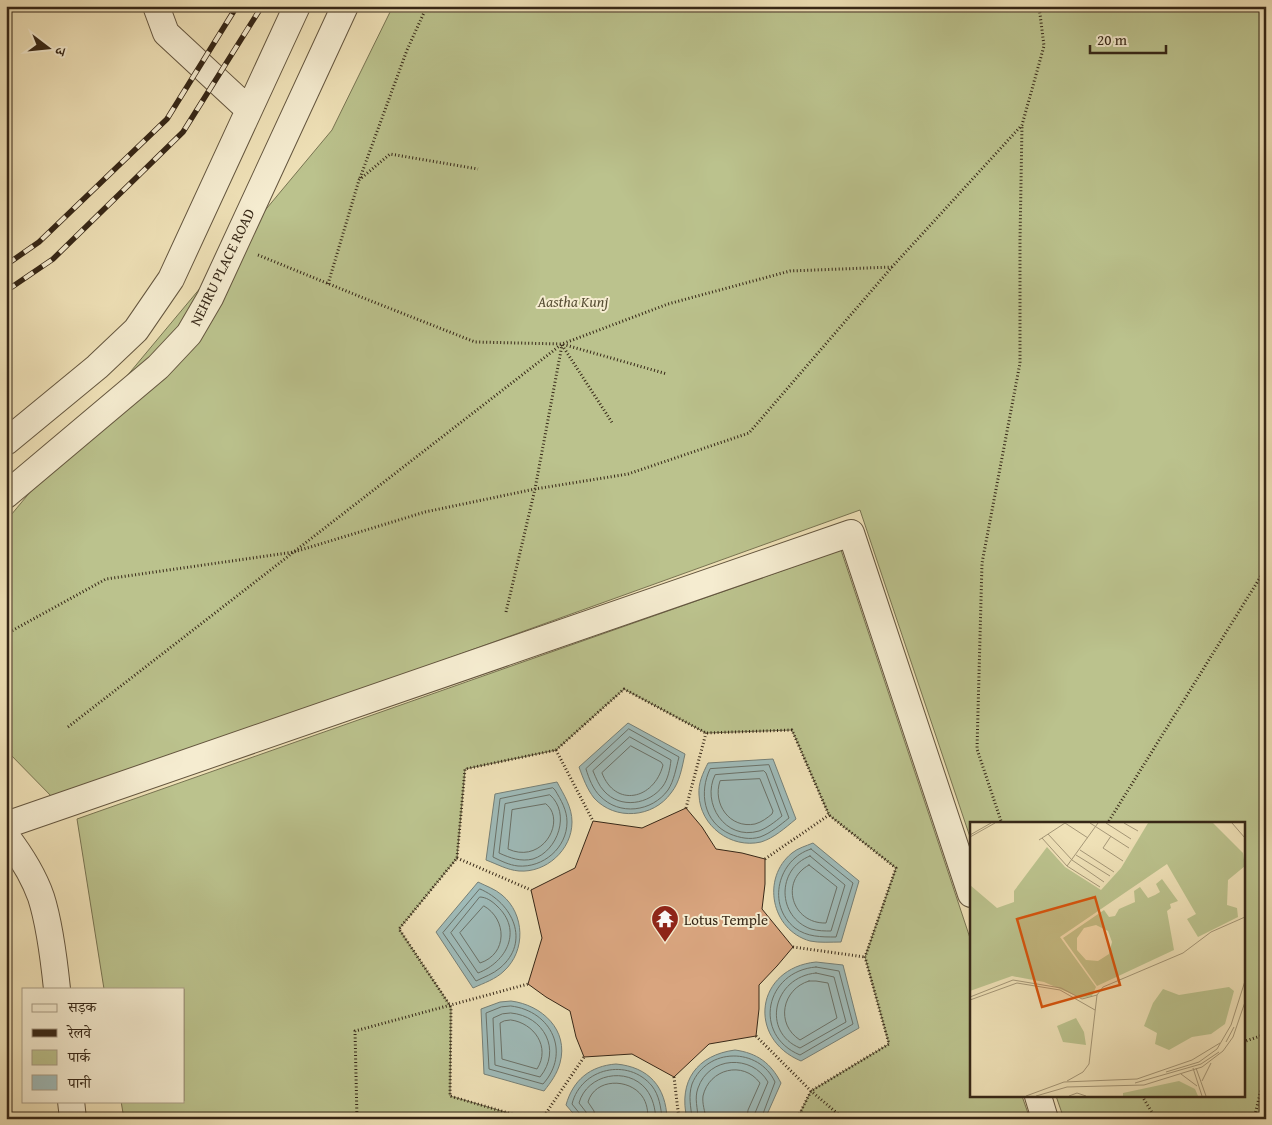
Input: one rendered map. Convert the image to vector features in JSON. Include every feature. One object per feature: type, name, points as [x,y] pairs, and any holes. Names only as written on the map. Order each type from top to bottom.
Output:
[{"type":"street","points":[[156,6],[166,32],[249,110]]},
{"type":"street","points":[[6,442],[97,367],[136,330],[154,305],[171,279],[297,6]]},
{"type":"street","name":"NEHRU PLACE ROAD","points":[[6,495],[158,367],[188,334],[210,298],[345,6]]},
{"type":"street","points":[[6,824],[852,533],[970,891]]},
{"type":"street","points":[[6,836],[17,851],[41,897],[52,949],[57,988]]},
{"type":"street","points":[[1039,1098],[1045,1119]]},
{"type":"street","points":[[71,1102],[73,1119]]},
{"type":"path","points":[[328,284],[359,180],[407,50],[427,6]]},
{"type":"path","points":[[1001,822],[977,749],[982,563],[1020,363],[1022,125],[1044,46],[1040,6]]},
{"type":"path","points":[[6,634],[106,579],[294,552],[425,512],[535,489],[628,474],[749,432],[892,267],[1022,125]]},
{"type":"path","points":[[359,180],[390,154],[478,169]]},
{"type":"path","points":[[234,245],[476,342],[562,344],[667,374]]},
{"type":"path","points":[[68,727],[562,344],[668,304],[790,271],[892,267]]},
{"type":"path","points":[[562,344],[613,424]]},
{"type":"path","points":[[506,612],[535,489],[562,344]]},
{"type":"path","points":[[1108,822],[1266,568]]},
{"type":"path","points":[[529,1119],[450,1096],[450,1006],[399,929],[456,858],[465,769],[556,750],[624,689],[706,732],[792,730],[829,814],[896,868],[865,957],[889,1044],[811,1091],[797,1119]]},
{"type":"path","points":[[686,808],[706,732]]},
{"type":"path","points":[[556,750],[593,821]]},
{"type":"path","points":[[765,860],[829,814]]},
{"type":"path","points":[[456,858],[531,890]]},
{"type":"path","points":[[792,948],[865,957]]},
{"type":"path","points":[[357,1119],[355,1031],[528,984]]},
{"type":"path","points":[[1244,1042],[1266,1034]]},
{"type":"path","points":[[756,1036],[811,1091],[844,1119]]},
{"type":"path","points":[[542,1119],[584,1057]]},
{"type":"path","points":[[1254,1119],[1266,1069]]},
{"type":"path","points":[[674,1077],[679,1119]]},
{"type":"path","points":[[1143,1098],[1156,1119]]},
{"type":"green space","name":"Aastha Kunj","points":[[393,6],[1266,6],[1266,1119],[1064,1119],[1057,1098],[1244,1098],[1244,822],[970,822],[970,837],[860,510],[55,800],[6,750],[6,521],[332,130]]},
{"type":"green space","points":[[841,550],[970,938],[970,1098],[1023,1098],[1030,1119],[797,1119],[811,1091],[889,1044],[865,957],[896,868],[829,815],[792,730],[706,733],[624,689],[556,750],[465,769],[457,858],[399,929],[451,1007],[450,1096],[529,1119],[124,1119],[121,1102],[185,1102],[185,988],[104,988],[77,819]]},
{"type":"water","points":[[628,723],[685,754],[679,779],[671,793],[654,808],[634,814],[612,810],[594,798],[579,767]]},
{"type":"water","points":[[773,759],[796,819],[775,835],[761,842],[739,842],[719,833],[705,816],[699,795],[699,786],[708,763]]},
{"type":"water","points":[[557,782],[569,806],[572,822],[568,842],[556,858],[548,864],[529,871],[506,868],[486,860],[495,794]]},
{"type":"water","points":[[813,843],[859,881],[841,942],[814,942],[797,935],[786,926],[779,915],[775,902],[776,876],[782,864],[794,851]]},
{"type":"water","points":[[478,882],[493,889],[510,903],[519,922],[520,933],[516,953],[511,963],[504,971],[490,981],[473,988],[436,932]]},
{"type":"water","points":[[816,962],[843,965],[859,1028],[801,1061],[783,1050],[772,1037],[766,1021],[765,1005],[770,990],[781,977],[796,967]]},
{"type":"water","points":[[511,1001],[533,1008],[550,1021],[557,1030],[562,1051],[560,1063],[554,1078],[544,1091],[484,1074],[481,1009],[500,1002]]},
{"type":"water","points":[[735,1050],[757,1056],[773,1070],[781,1083],[765,1119],[687,1119],[685,1093],[693,1072],[710,1058]]},
{"type":"water","points":[[616,1064],[638,1069],[654,1081],[663,1097],[667,1119],[578,1119],[566,1105],[573,1088],[591,1071]]},
{"type":"building","name":"Lotus Temple","points":[[686,808],[702,827],[716,849],[765,859],[762,909],[793,947],[759,985],[756,1036],[709,1044],[674,1077],[632,1054],[584,1057],[576,1037],[570,1011],[528,984],[542,938],[531,890],[575,868],[593,821],[642,828]]},
{"type":"railway","points":[[6,265],[39,242],[167,119],[237,6]]},
{"type":"railway","points":[[6,291],[53,259],[183,132],[262,6]]},
{"type":"place","name":"Lotus Temple","points":[[665,943]]}]
